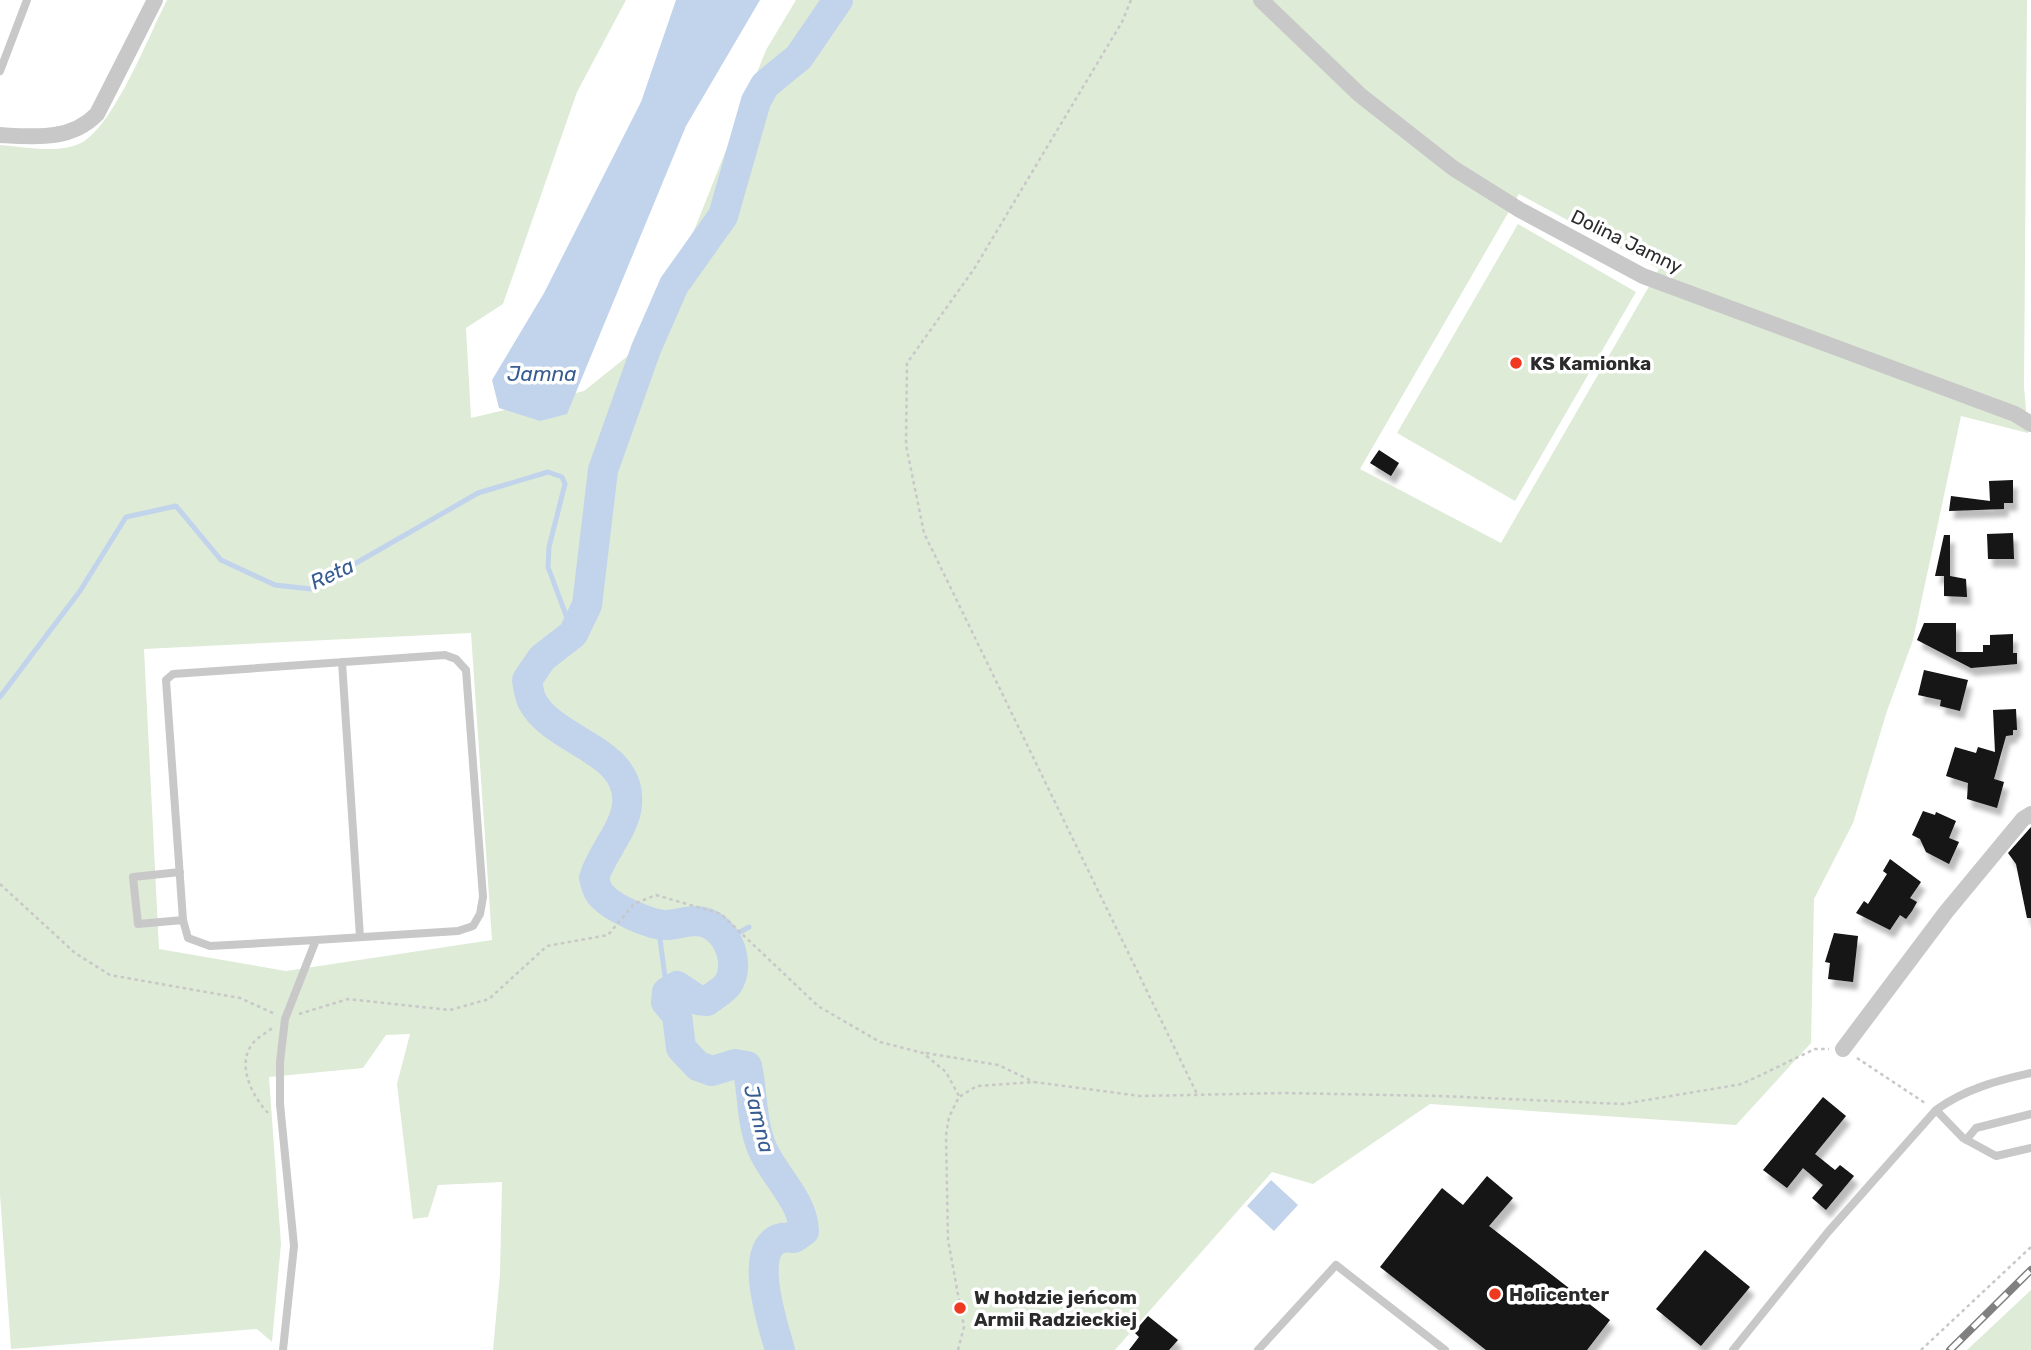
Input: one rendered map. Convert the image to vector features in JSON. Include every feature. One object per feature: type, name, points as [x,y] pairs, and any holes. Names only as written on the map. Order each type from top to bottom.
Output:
[{"type":"street","points":[[0,135],[62,135],[87,124],[97,114],[155,0]]},
{"type":"street","name":"Dolina Jamny","points":[[1261,0],[1360,95],[1453,168],[1520,211],[1643,276],[2015,414],[2031,424]]},
{"type":"street","points":[[1843,1049],[1946,912],[2022,819],[2031,814]]},
{"type":"lane","points":[[0,71],[27,0]]},
{"type":"lane","points":[[445,655],[456,659],[466,670],[483,897],[480,914],[473,926],[458,931],[210,946],[188,939],[183,920],[166,680],[173,674],[342,662],[445,655]]},
{"type":"lane","points":[[342,662],[360,937]]},
{"type":"lane","points":[[180,872],[133,877],[138,924],[183,920]]},
{"type":"lane","points":[[283,1350],[294,1246],[282,1128],[280,1062],[285,1019],[316,940]]},
{"type":"lane","points":[[1733,1350],[1828,1232],[1936,1110],[1955,1096],[1980,1085],[2031,1073]]},
{"type":"lane","points":[[1936,1110],[1966,1140],[1996,1156],[2031,1148]]},
{"type":"lane","points":[[1966,1140],[1976,1128],[2031,1114]]},
{"type":"lane","points":[[1258,1350],[1336,1265],[1445,1350]]},
{"type":"path","points":[[1130,0],[1122,22],[974,269],[907,363],[906,445],[924,533],[1197,1094]]},
{"type":"path","points":[[0,884],[75,953],[110,975],[240,998],[285,1019]]},
{"type":"path","points":[[282,1128],[251,1090],[247,1077],[247,1058],[253,1042],[285,1019],[348,999],[450,1010],[489,999],[547,946],[608,935],[634,904],[656,895],[721,915],[818,1006],[880,1042],[923,1053],[998,1065],[1034,1082]]},
{"type":"path","points":[[958,1350],[964,1327],[948,1240],[946,1135],[949,1117],[960,1097],[977,1086],[1034,1082],[1140,1096],[1440,1096],[1623,1104],[1742,1084],[1815,1049],[1843,1049],[1936,1110]]},
{"type":"path","points":[[923,1053],[946,1072],[960,1097]]},
{"type":"path","points":[[1921,1350],[2031,1247]]},
{"type":"green space","points":[[167,0],[626,0],[577,92],[503,304],[466,328],[471,418],[584,391],[634,351],[695,228],[766,50],[796,0],[2027,0],[2024,387],[2028,433],[1961,416],[1913,640],[1887,711],[1853,823],[1814,899],[1811,1043],[1736,1125],[1430,1104],[1313,1184],[1272,1172],[1115,1350],[493,1350],[500,1274],[502,1182],[438,1185],[428,1217],[413,1219],[397,1084],[410,1034],[386,1035],[363,1068],[269,1077],[281,1244],[272,1342],[257,1329],[11,1349],[0,1195],[0,145],[62,148],[81,143],[93,133],[118,100]],"holes":[[[1519,194],[1659,269],[1501,543],[1360,469]],[[471,633],[492,940],[286,971],[159,949],[144,649]]]},
{"type":"green space","name":"KS Kamionka","points":[[1518,224],[1636,292],[1515,501],[1397,433]]},
{"type":"green space","points":[[2031,1290],[2031,1350],[1967,1350]]},
{"type":"water","name":"Jamna","points":[[676,0],[760,0],[686,126],[567,414],[540,421],[499,408],[492,380],[544,293],[641,102]]},
{"type":"water","points":[[1271,1180],[1298,1205],[1274,1231],[1247,1206]]},
{"type":"building","points":[[1379,450],[1399,463],[1391,476],[1370,463]]},
{"type":"building","points":[[2013,480],[2013,503],[2004,503],[2004,509],[1949,511],[1951,496],[1990,501],[1989,481]]},
{"type":"building","points":[[2013,533],[2014,559],[1988,559],[1987,534]]},
{"type":"building","points":[[1944,535],[1950,535],[1950,576],[1966,579],[1967,597],[1944,596],[1944,576],[1935,576]]},
{"type":"building","points":[[1924,623],[1956,623],[1956,652],[1983,652],[1983,645],[1990,645],[1990,635],[2013,634],[2013,653],[2017,653],[2017,664],[1971,668],[1917,640]]},
{"type":"building","points":[[1924,670],[1968,680],[1960,711],[1940,706],[1941,700],[1918,695]]},
{"type":"building","points":[[2016,709],[2017,730],[2013,730],[2013,735],[2006,736],[1994,779],[2004,782],[1997,808],[1967,799],[1968,783],[1946,776],[1955,747],[1976,753],[1978,747],[1995,752],[1993,710]]},
{"type":"building","points":[[1923,811],[1935,815],[1936,812],[1956,821],[1949,838],[1959,842],[1949,864],[1926,852],[1920,839],[1912,835]]},
{"type":"building","points":[[2031,827],[2031,918],[2027,918],[2016,864],[2008,853]]},
{"type":"building","points":[[1890,859],[1921,882],[1910,898],[1917,902],[1912,911],[1906,919],[1900,915],[1890,930],[1856,913],[1864,901],[1868,904],[1887,874],[1883,871]]},
{"type":"building","points":[[1834,933],[1858,936],[1853,982],[1828,979],[1830,963],[1825,962]]},
{"type":"building","points":[[1823,1097],[1846,1116],[1815,1154],[1835,1170],[1840,1165],[1854,1176],[1826,1210],[1812,1198],[1823,1185],[1803,1168],[1787,1188],[1763,1170]]},
{"type":"building","name":"Holicenter","points":[[1487,1176],[1513,1198],[1489,1226],[1610,1320],[1587,1350],[1486,1350],[1380,1267],[1442,1188],[1463,1205]]},
{"type":"building","points":[[1705,1250],[1750,1287],[1701,1346],[1656,1309]]},
{"type":"building","points":[[1148,1316],[1178,1340],[1169,1350],[1129,1350],[1139,1337],[1134,1332]]},
{"type":"waterway","name":"Jamna","points":[[780,1350],[767,1301],[764,1263],[768,1249],[778,1239],[794,1238],[804,1231],[799,1209],[762,1148],[756,1128],[747,1066],[735,1064],[712,1071],[698,1066],[681,1048],[677,1015],[666,1002],[667,992],[677,986],[698,1000],[707,1001],[721,991],[731,976],[731,951],[723,935],[709,924],[699,921],[667,925],[652,923],[615,906],[599,893],[594,878],[622,823],[627,804],[625,786],[617,771],[605,758],[543,715],[532,701],[527,680],[542,658],[573,634],[587,605],[603,470],[646,349],[674,285],[723,216],[756,101],[765,85],[799,57],[838,0]]},
{"type":"waterway","name":"Reta","points":[[0,697],[80,591],[126,517],[176,506],[221,560],[275,585],[311,589],[478,493],[548,472],[562,477],[565,484],[549,547],[548,567],[573,634]]},
{"type":"waterway","points":[[658,924],[667,992]]},
{"type":"waterway","points":[[726,940],[749,927]]},
{"type":"railway","points":[[1950,1350],[2031,1270]]},
{"type":"place","name":"KS Kamionka","points":[[1516,363]]},
{"type":"place","name":"Holicenter","points":[[1495,1294]]},
{"type":"place","name":"W hołdzie jeńcom Armii Radzieckiej","points":[[960,1308]]}]
